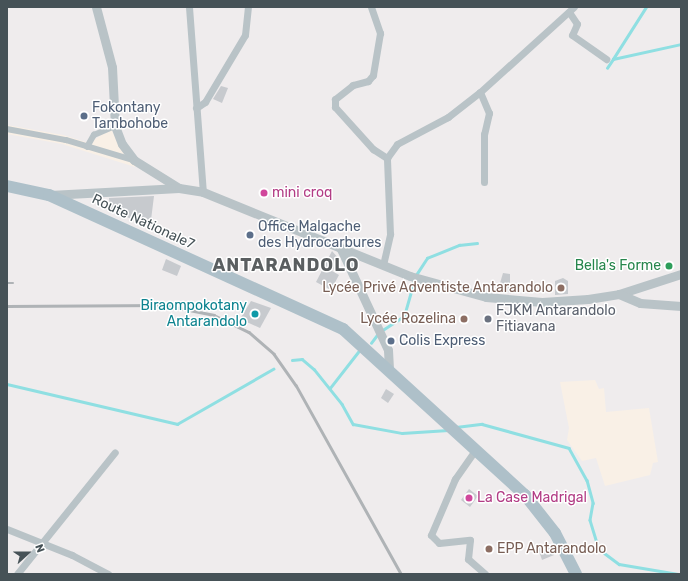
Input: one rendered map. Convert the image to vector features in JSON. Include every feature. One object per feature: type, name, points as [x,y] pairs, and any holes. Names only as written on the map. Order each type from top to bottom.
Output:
[{"type":"main road","name":"Route Nationale7","points":[[7,186],[49,195],[343,329],[476,449]]},
{"type":"main road","points":[[476,449],[542,515],[576,574]]},
{"type":"street","points":[[96,7],[115,84],[115,126],[122,144],[134,160]]},
{"type":"street","points":[[189,7],[203,192]]},
{"type":"street","points":[[196,108],[205,102],[245,35],[248,7]]},
{"type":"street","points":[[371,7],[380,33],[373,75],[368,81],[353,85],[335,99],[335,107],[373,150],[387,158]]},
{"type":"street","points":[[383,265],[390,234],[387,158],[397,144],[448,117],[478,94],[572,9],[577,24],[572,35],[606,59]]},
{"type":"street","points":[[478,94],[488,113],[484,134],[484,182]]},
{"type":"street","points":[[87,147],[94,135],[115,126]]},
{"type":"street","points":[[7,129],[66,140],[134,160],[179,188]]},
{"type":"street","points":[[49,195],[179,188],[203,192],[410,276],[486,297],[542,302],[619,294],[681,274]]},
{"type":"street","points":[[341,249],[388,350],[389,370]]},
{"type":"street","points":[[619,294],[640,303],[681,306]]},
{"type":"street","points":[[476,449],[455,479],[431,535],[439,543],[470,540],[468,559],[485,574]]},
{"type":"street","points":[[17,574],[115,452]]},
{"type":"street","points":[[7,529],[41,544],[72,555],[108,574]]},
{"type":"shaded area","points":[[7,125],[63,135],[89,143],[111,129],[122,151],[136,164],[135,167],[62,144],[7,134]]},
{"type":"shaded area","points":[[595,380],[599,389],[604,388],[606,412],[649,408],[658,462],[653,463],[650,475],[605,486],[596,458],[582,461],[567,440],[569,428],[560,382]]},
{"type":"building","points":[[221,86],[228,88],[222,103],[213,99]]},
{"type":"building","points":[[154,196],[150,228],[110,209],[109,198]]},
{"type":"building","points":[[332,251],[340,260],[332,271],[339,275],[331,290],[316,282]]},
{"type":"building","points":[[166,259],[181,266],[177,276],[162,270]]},
{"type":"building","points":[[503,273],[510,274],[510,292],[498,290]]},
{"type":"building","name":"Lycée Privé Adventiste Antarandolo","points":[[563,278],[568,281],[568,294],[555,295],[555,281]]},
{"type":"building","name":"Biraompokotany Antarandolo","points":[[251,301],[271,308],[260,328],[240,319]]},
{"type":"building","points":[[386,389],[394,394],[388,403],[381,398]]},
{"type":"building","name":"La Case Madrigal","points":[[469,489],[478,496],[470,507],[461,500]]},
{"type":"building","points":[[549,543],[554,555],[542,560],[538,548]]},
{"type":"waterway","points":[[613,59],[646,7]]},
{"type":"waterway","points":[[607,68],[613,59],[681,44]]},
{"type":"waterway","points":[[416,275],[427,258],[459,245],[477,243]]},
{"type":"waterway","points":[[381,331],[404,316],[414,280]]},
{"type":"waterway","points":[[371,343],[377,335]]},
{"type":"waterway","points":[[330,388],[358,352]]},
{"type":"waterway","points":[[292,360],[302,359],[314,369],[342,404],[353,424],[402,433],[448,430]]},
{"type":"waterway","points":[[7,384],[177,424],[273,369]]},
{"type":"waterway","points":[[456,427],[482,424],[569,448],[587,480],[593,503],[590,520],[599,549],[619,564],[679,574]]},
{"type":"railway","points":[[7,283],[13,283]]},
{"type":"railway","points":[[7,306],[164,305],[214,315],[249,332],[274,354],[296,385],[401,574]]},
{"type":"place","name":"Fokontany Tambohobe","points":[[84,116]]},
{"type":"place","name":"mini croq","points":[[264,193]]},
{"type":"place","name":"Office Malgache des Hydrocarbures","points":[[250,235]]},
{"type":"place","name":"Bella's Forme","points":[[669,266]]},
{"type":"place","name":"Lycée Privé Adventiste Antarandolo","points":[[561,288]]},
{"type":"place","name":"Biraompokotany Antarandolo","points":[[255,314]]},
{"type":"place","name":"Lycée Rozelina","points":[[464,319]]},
{"type":"place","name":"FJKM Antarandolo Fitiavana","points":[[488,319]]},
{"type":"place","name":"Colis Express","points":[[391,341]]},
{"type":"place","name":"La Case Madrigal","points":[[469,498]]},
{"type":"place","name":"EPP Antarandolo","points":[[489,549]]},
{"type":"district","name":"ANTARANDOLO","points":[[286,265]]}]
